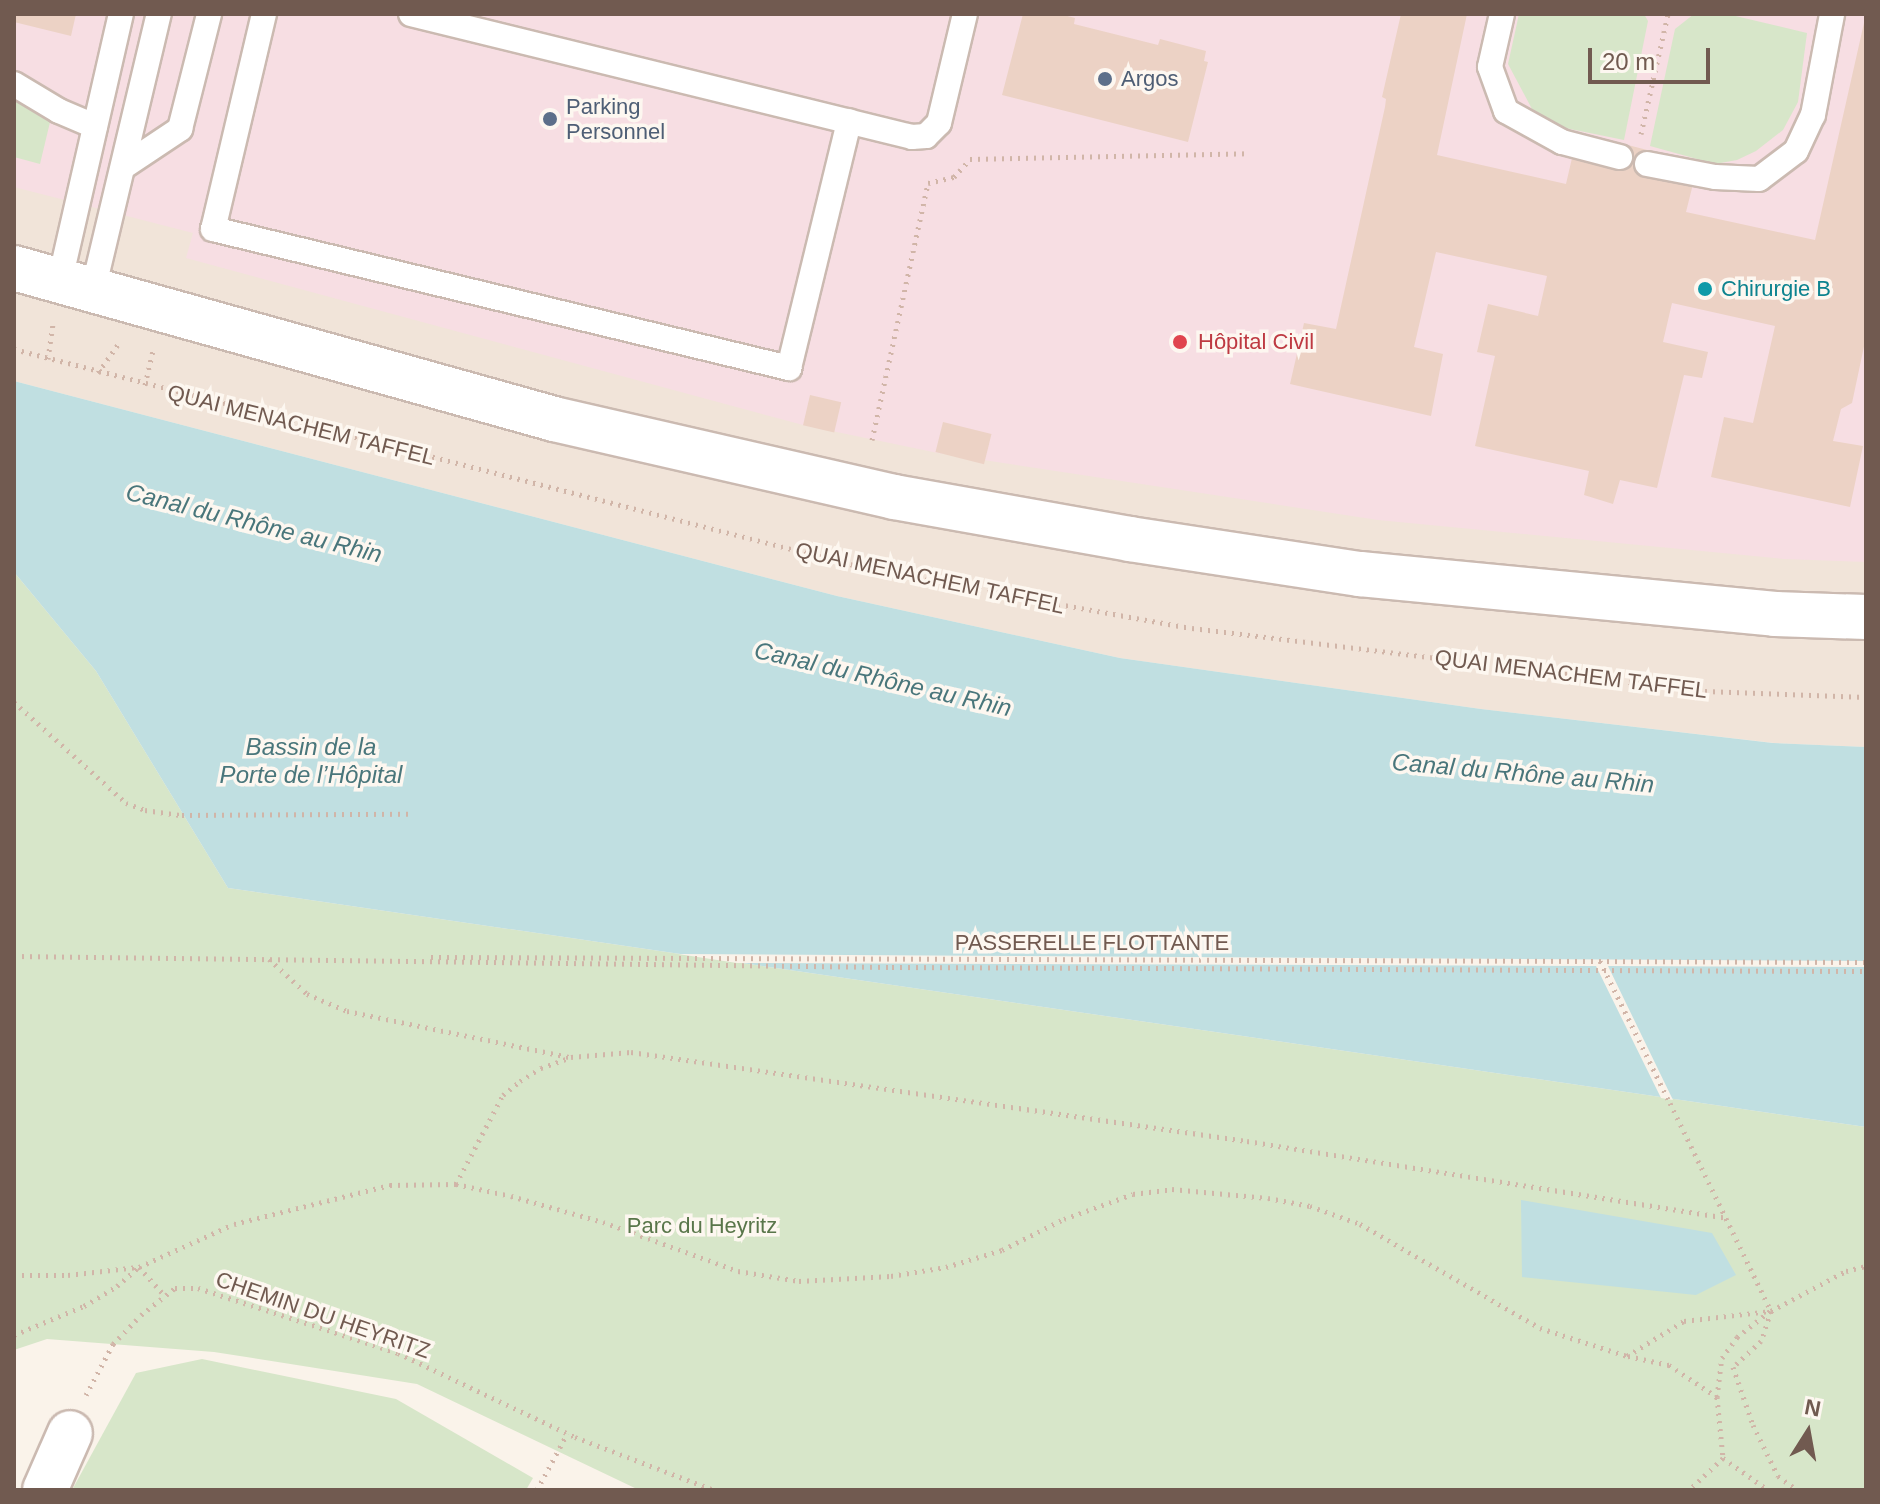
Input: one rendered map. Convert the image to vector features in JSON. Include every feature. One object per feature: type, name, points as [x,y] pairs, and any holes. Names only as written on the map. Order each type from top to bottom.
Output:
[{"type":"main road","points":[[14,268],[554,419],[894,497],[1130,539],[1360,574],[1775,614],[1866,617]]},
{"type":"main road","points":[[45,1490],[70,1433]]},
{"type":"lane","points":[[76,285],[95,126],[121,14]]},
{"type":"lane","points":[[76,285],[123,167],[159,14]]},
{"type":"lane","points":[[123,167],[180,129],[209,14]]},
{"type":"lane","points":[[264,14],[213,229],[789,368],[849,121]]},
{"type":"lane","points":[[411,14],[912,137],[934,132],[965,14]]},
{"type":"lane","points":[[1502,14],[1490,67],[1506,111],[1562,142],[1635,156],[1715,177],[1759,179],[1796,151],[1813,115],[1832,14]]},
{"type":"lane","points":[[14,84],[59,111],[95,126]]},
{"type":"path","points":[[1635,156],[1668,14]]},
{"type":"path","points":[[872,440],[928,183],[954,177],[970,159],[1250,153]]},
{"type":"path","name":"QUAI MENACHEM TAFFEL","points":[[14,349],[892,574],[1207,630],[1705,691],[1866,697]]},
{"type":"path","points":[[14,356],[23,352]]},
{"type":"path","points":[[14,702],[126,803],[145,810],[182,815],[409,814]]},
{"type":"path","points":[[14,956],[908,967],[1866,971]]},
{"type":"path","points":[[269,959],[307,994],[347,1011],[571,1057]]},
{"type":"path","name":"PASSERELLE FLOTTANTE","points":[[269,959],[1866,962]]},
{"type":"path","points":[[1600,961],[1771,1311],[1761,1341],[1733,1367],[1753,1425],[1778,1476],[1797,1490]]},
{"type":"path","points":[[456,1184],[503,1095],[541,1068],[571,1057],[631,1052],[1278,1146],[1726,1218]]},
{"type":"path","points":[[14,1335],[84,1306],[117,1286],[139,1267],[234,1224],[354,1191],[390,1185],[456,1184],[603,1222],[738,1271],[799,1281],[891,1276],[946,1267],[1002,1250],[1064,1219],[1133,1194],[1172,1189],[1268,1198],[1310,1206],[1360,1224],[1540,1328],[1627,1356],[1669,1365],[1717,1397]]},
{"type":"path","points":[[1768,1490],[1723,1458],[1717,1397],[1722,1358],[1737,1337],[1771,1311],[1846,1271],[1866,1266]]},
{"type":"path","points":[[14,1275],[68,1275],[139,1267]]},
{"type":"path","points":[[70,1433],[93,1378],[113,1344],[164,1295],[139,1267]]},
{"type":"path","name":"CHEMIN DU HEYRITZ","points":[[164,1295],[175,1288],[198,1288],[398,1353],[567,1434],[714,1490]]},
{"type":"path","points":[[1627,1356],[1684,1321],[1771,1311]]},
{"type":"path","points":[[537,1490],[567,1434]]},
{"type":"path","points":[[1689,1490],[1723,1458]]},
{"type":"shaded area","name":"Hôpital Civil","points":[[14,14],[1866,14],[1866,747],[1774,743],[1481,709],[1120,658],[837,596],[14,381]]},
{"type":"shaded area","name":"Hôpital Civil","points":[[14,14],[1866,14],[1866,562],[1784,559],[1378,520],[938,453],[803,425],[186,258],[193,233],[14,187]]},
{"type":"green space","points":[[1519,14],[1644,14],[1648,21],[1624,140],[1565,128],[1532,109],[1508,64]]},
{"type":"green space","points":[[1694,14],[1727,14],[1807,33],[1798,102],[1783,130],[1756,151],[1737,160],[1715,164],[1650,146],[1675,29]]},
{"type":"green space","points":[[14,98],[51,118],[40,164],[14,157]]},
{"type":"green space","name":"Parc du Heyritz","points":[[14,572],[96,671],[228,888],[1866,1127],[1866,1490],[639,1490],[417,1384],[214,1352],[47,1339],[14,1350]]},
{"type":"green space","points":[[202,1359],[396,1399],[533,1478],[526,1490],[72,1490],[136,1373]]},
{"type":"water","name":"Bassin de la Porte de l’Hôpital","points":[[14,381],[837,596],[1120,658],[1481,709],[1773,743],[1866,747],[1866,1127],[228,888],[96,671],[14,572]]},
{"type":"water","points":[[1521,1200],[1712,1233],[1736,1275],[1696,1295],[1522,1277]]},
{"type":"pier","points":[[678,954],[1866,961],[1866,967],[1608,966],[1673,1100],[1661,1098],[1596,966],[737,963]]},
{"type":"building","points":[[14,14],[76,14],[71,36],[14,22]]},
{"type":"building","name":"Argos","points":[[1023,14],[1060,14],[1075,18],[1074,24],[1158,45],[1160,39],[1206,51],[1204,61],[1208,62],[1188,142],[1002,95]]},
{"type":"building","name":"Chirurgie B","points":[[1401,14],[1467,14],[1437,155],[1566,184],[1572,158],[1616,168],[1624,144],[1651,151],[1645,174],[1693,184],[1686,212],[1815,240],[1866,14],[1866,337],[1852,403],[1841,409],[1833,441],[1863,446],[1850,507],[1711,477],[1724,417],[1753,423],[1775,326],[1672,303],[1663,342],[1708,352],[1702,378],[1684,375],[1657,488],[1620,480],[1613,504],[1584,495],[1589,471],[1475,446],[1495,356],[1477,352],[1488,304],[1538,316],[1547,276],[1436,252],[1414,347],[1443,354],[1431,416],[1290,384],[1304,323],[1336,329],[1385,107],[1386,99],[1382,97]]},
{"type":"building","points":[[810,395],[841,402],[834,432],[803,425]]},
{"type":"building","points":[[943,422],[992,434],[984,464],[936,452]]},
{"type":"place","name":"Argos","points":[[1105,79]]},
{"type":"place","name":"Parking Personnel","points":[[550,119]]},
{"type":"place","name":"Chirurgie B","points":[[1705,289]]},
{"type":"place","name":"Hôpital Civil","points":[[1180,342]]},
{"type":"water label","name":"Canal du Rhône au Rhin","points":[[254,523]]},
{"type":"water label","name":"Canal du Rhône au Rhin","points":[[883,679]]},
{"type":"water label","name":"Canal du Rhône au Rhin","points":[[1523,773]]}]
